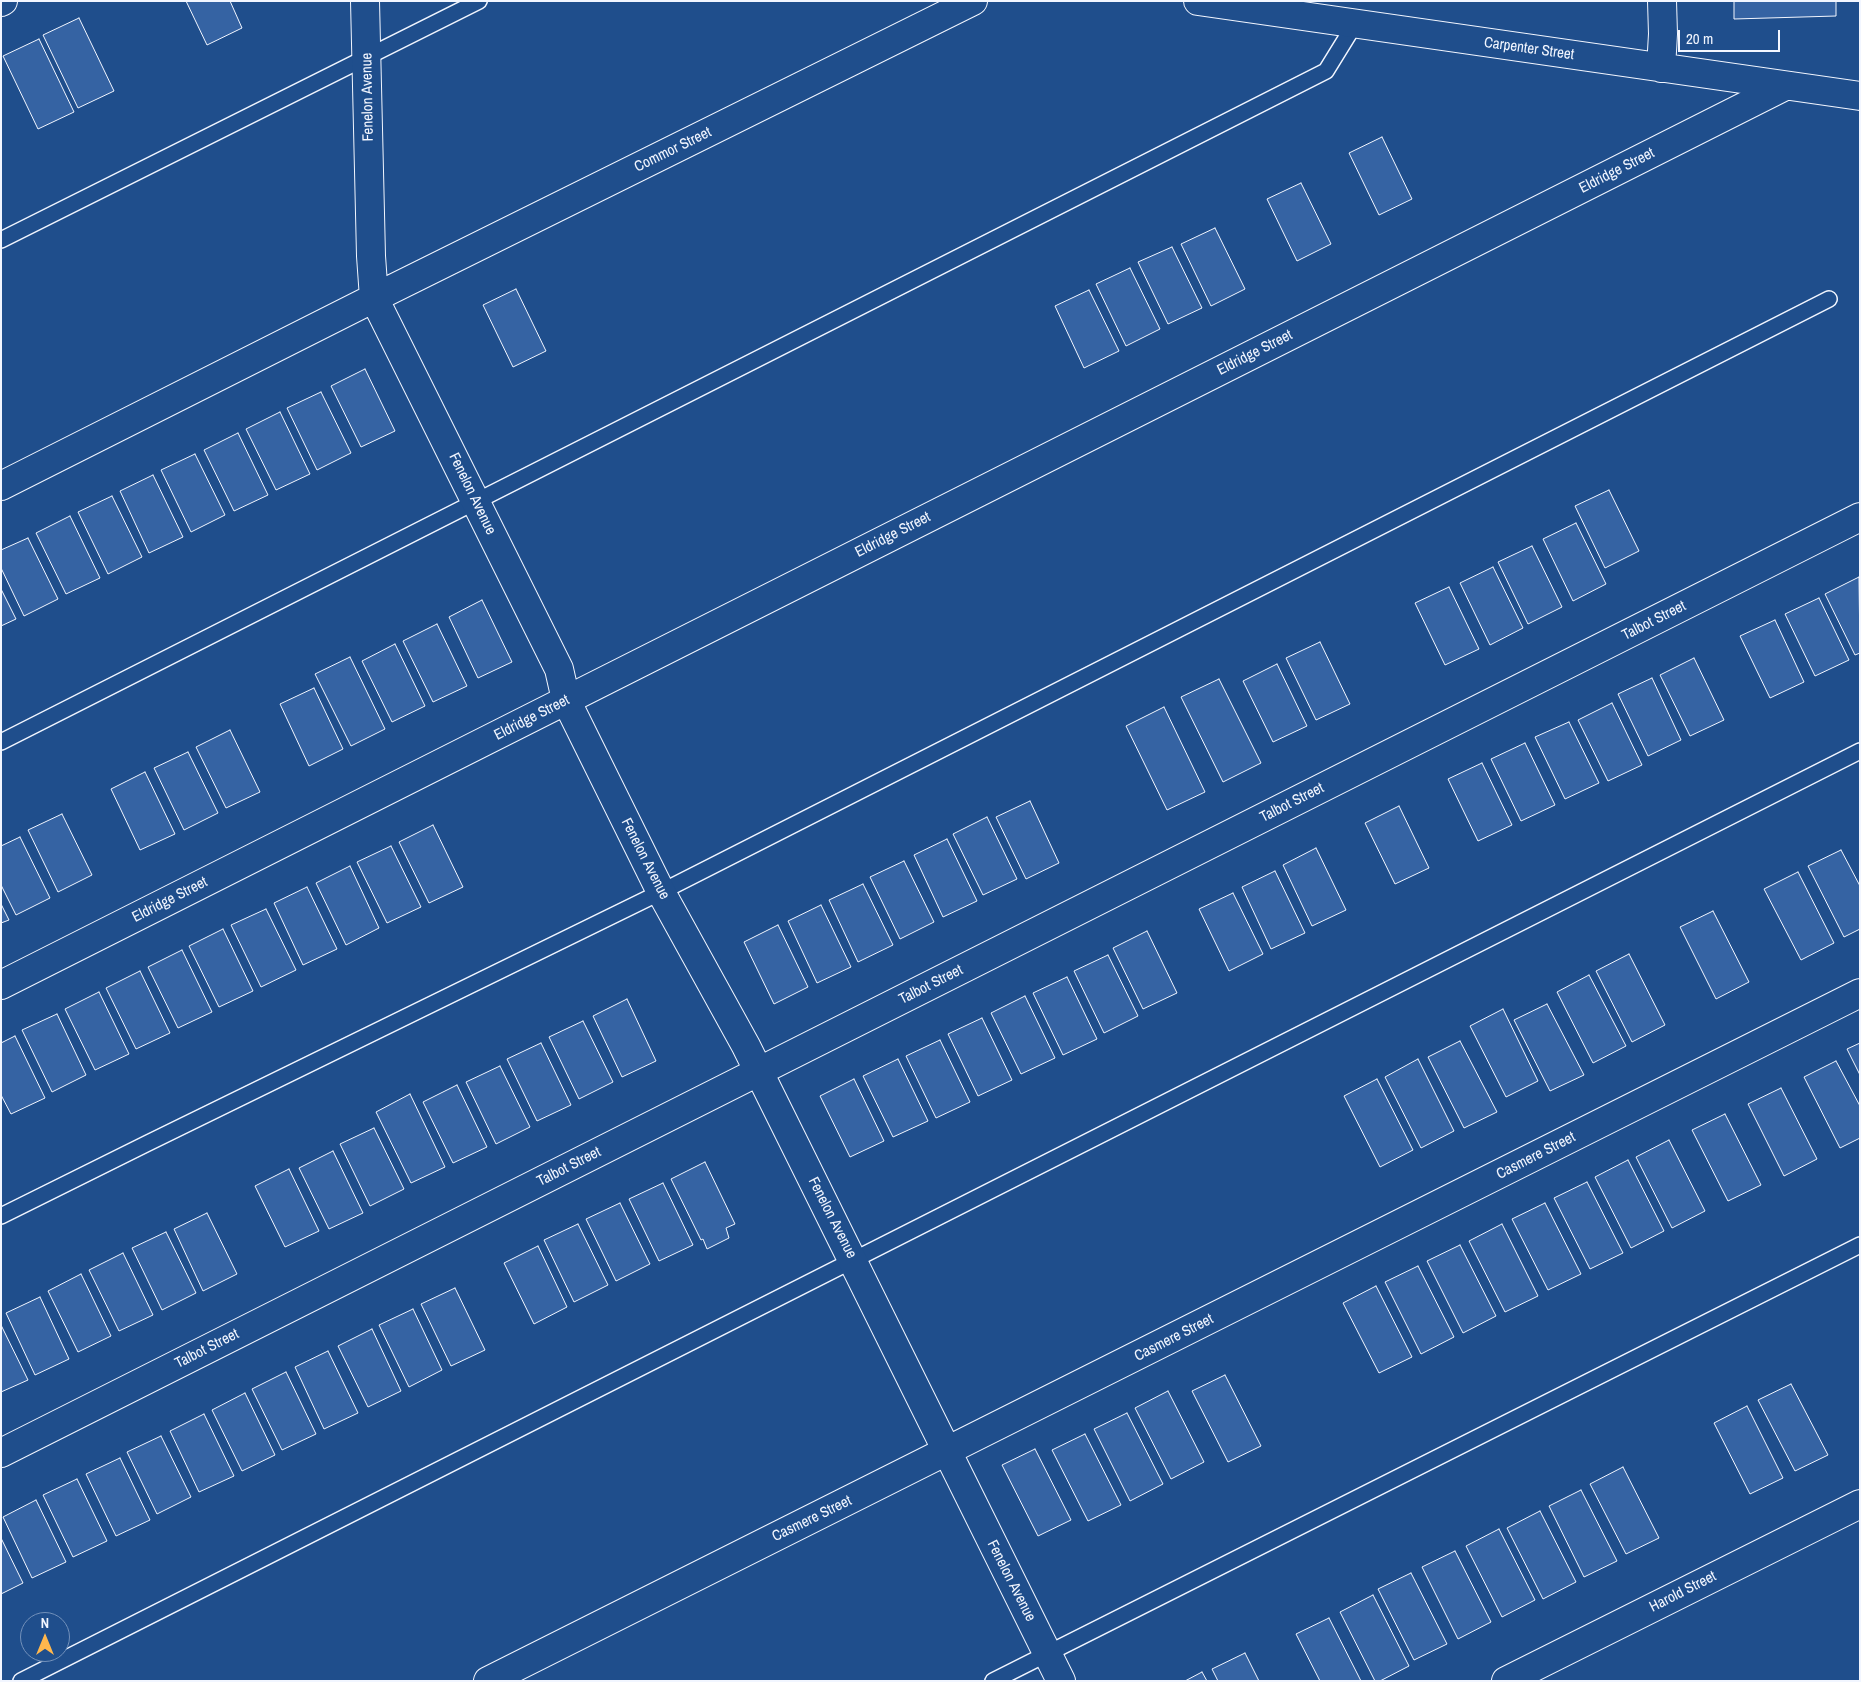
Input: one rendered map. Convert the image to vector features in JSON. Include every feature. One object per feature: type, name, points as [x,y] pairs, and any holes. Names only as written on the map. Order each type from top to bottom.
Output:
[{"type":"street","name":"Fenelon Avenue","points":[[365,1],[371,256],[374,298],[559,669],[566,700],[661,892],[746,1046],[1061,1681]]},
{"type":"street","name":"Commor Street","points":[[1,486],[374,298],[973,1]]},
{"type":"street","name":"Carpenter Street","points":[[1198,1],[1297,8],[1355,24],[1860,96]]},
{"type":"street","points":[[1661,68],[1662,1]]},
{"type":"street","name":"Eldridge Street","points":[[1,985],[1786,86]]},
{"type":"street","name":"Talbot Street","points":[[1,1453],[1860,517]]},
{"type":"street","name":"Casmere Street","points":[[488,1681],[1860,993]]},
{"type":"street","name":"Harold Street","points":[[1506,1681],[1860,1504]]},
{"type":"lane","points":[[1,240],[479,1]]},
{"type":"lane","points":[[1,742],[1326,71],[1355,24]]},
{"type":"lane","points":[[1,1216],[148,1142],[661,892],[1829,299]]},
{"type":"lane","points":[[21,1681],[1860,751]]},
{"type":"lane","points":[[994,1681],[1860,1245]]},
{"type":"building","points":[[186,1],[230,1],[242,28],[207,45]]},
{"type":"building","points":[[1734,1],[1836,1],[1836,16],[1734,19]]},
{"type":"building","points":[[79,18],[114,91],[78,108],[43,35]]},
{"type":"building","points":[[39,39],[74,112],[38,129],[3,56]]},
{"type":"building","points":[[1382,137],[1412,199],[1379,215],[1349,153]]},
{"type":"building","points":[[1301,183],[1331,244],[1297,261],[1267,199]]},
{"type":"building","points":[[1215,228],[1245,289],[1211,306],[1181,244]]},
{"type":"building","points":[[1172,247],[1202,308],[1168,324],[1138,262]]},
{"type":"building","points":[[1130,268],[1160,329],[1126,346],[1096,284]]},
{"type":"building","points":[[516,289],[546,351],[513,367],[483,305]]},
{"type":"building","points":[[1089,290],[1119,351],[1084,368],[1055,306]]},
{"type":"building","points":[[365,369],[395,431],[361,447],[331,386]]},
{"type":"building","points":[[321,392],[351,453],[317,470],[287,408]]},
{"type":"building","points":[[280,412],[310,474],[276,490],[246,429]]},
{"type":"building","points":[[238,433],[268,495],[234,511],[204,450]]},
{"type":"building","points":[[195,454],[225,515],[191,532],[161,470]]},
{"type":"building","points":[[153,475],[183,537],[149,553],[120,491]]},
{"type":"building","points":[[1609,490],[1639,551],[1605,568],[1575,506]]},
{"type":"building","points":[[112,496],[142,557],[108,574],[78,512]]},
{"type":"building","points":[[70,516],[100,578],[66,594],[36,533]]},
{"type":"building","points":[[1576,523],[1606,584],[1573,601],[1543,539]]},
{"type":"building","points":[[28,538],[58,599],[24,616],[1,568],[1,550]]},
{"type":"building","points":[[1532,546],[1562,607],[1528,624],[1498,562]]},
{"type":"building","points":[[1493,567],[1523,628],[1490,645],[1460,583]]},
{"type":"building","points":[[1859,577],[1860,653],[1855,655],[1825,594]]},
{"type":"building","points":[[1449,587],[1479,649],[1445,665],[1415,603]]},
{"type":"building","points":[[1,589],[16,619],[1,626]]},
{"type":"building","points":[[1819,598],[1849,660],[1815,676],[1785,614]]},
{"type":"building","points":[[482,600],[512,662],[478,678],[449,617]]},
{"type":"building","points":[[1775,620],[1804,682],[1770,698],[1740,636]]},
{"type":"building","points":[[437,624],[467,686],[433,702],[403,641]]},
{"type":"building","points":[[1320,642],[1350,704],[1316,720],[1286,658]]},
{"type":"building","points":[[395,644],[425,706],[392,722],[362,661]]},
{"type":"building","points":[[350,657],[385,729],[351,746],[315,674]]},
{"type":"building","points":[[1694,658],[1724,720],[1690,736],[1660,675]]},
{"type":"building","points":[[1277,664],[1307,726],[1273,742],[1243,681]]},
{"type":"building","points":[[1652,678],[1681,740],[1648,756],[1618,694]]},
{"type":"building","points":[[1219,679],[1261,763],[1223,782],[1181,697]]},
{"type":"building","points":[[314,688],[343,749],[309,766],[280,704]]},
{"type":"building","points":[[1612,703],[1642,765],[1608,781],[1578,720]]},
{"type":"building","points":[[1164,707],[1205,792],[1167,810],[1126,726]]},
{"type":"building","points":[[1569,722],[1599,783],[1565,799],[1535,737]]},
{"type":"building","points":[[230,730],[260,792],[226,808],[196,747]]},
{"type":"building","points":[[1525,743],[1555,805],[1521,821],[1491,759]]},
{"type":"building","points":[[188,752],[218,813],[184,830],[154,768]]},
{"type":"building","points":[[1482,763],[1512,825],[1478,841],[1448,779]]},
{"type":"building","points":[[145,772],[175,834],[140,850],[111,789]]},
{"type":"building","points":[[1030,801],[1059,863],[1026,879],[996,817]]},
{"type":"building","points":[[1399,806],[1429,868],[1395,884],[1365,823]]},
{"type":"building","points":[[62,814],[92,875],[58,892],[28,830]]},
{"type":"building","points":[[987,817],[1017,879],[983,895],[953,834]]},
{"type":"building","points":[[433,825],[463,887],[429,903],[399,842]]},
{"type":"building","points":[[20,837],[50,898],[16,915],[1,885],[1,846]]},
{"type":"building","points":[[947,839],[977,901],[943,917],[914,855]]},
{"type":"building","points":[[391,846],[421,907],[387,923],[357,862]]},
{"type":"building","points":[[1316,848],[1346,910],[1312,926],[1283,865]]},
{"type":"building","points":[[1841,850],[1860,886],[1860,929],[1844,937],[1808,866]]},
{"type":"building","points":[[904,861],[934,922],[900,939],[870,877]]},
{"type":"building","points":[[350,866],[379,928],[346,945],[316,883]]},
{"type":"building","points":[[1275,871],[1305,933],[1271,949],[1242,887]]},
{"type":"building","points":[[1798,872],[1834,943],[1801,960],[1764,889]]},
{"type":"building","points":[[863,884],[893,945],[858,962],[829,900]]},
{"type":"building","points":[[307,887],[337,949],[303,965],[274,903]]},
{"type":"building","points":[[1233,893],[1263,954],[1229,971],[1199,909]]},
{"type":"building","points":[[1,904],[9,920],[1,923]]},
{"type":"building","points":[[821,905],[851,967],[817,983],[788,921]]},
{"type":"building","points":[[266,909],[296,970],[261,987],[231,925]]},
{"type":"building","points":[[1713,911],[1749,982],[1716,999],[1680,927]]},
{"type":"building","points":[[778,925],[808,987],[774,1004],[744,942]]},
{"type":"building","points":[[223,929],[253,991],[219,1007],[189,946]]},
{"type":"building","points":[[1147,931],[1177,993],[1143,1009],[1113,948]]},
{"type":"building","points":[[182,950],[212,1012],[178,1028],[148,967]]},
{"type":"building","points":[[1629,954],[1665,1025],[1632,1042],[1596,971]]},
{"type":"building","points":[[1108,955],[1138,1016],[1104,1033],[1074,971]]},
{"type":"building","points":[[140,971],[170,1033],[136,1049],[106,988]]},
{"type":"building","points":[[1589,975],[1626,1046],[1593,1063],[1557,992]]},
{"type":"building","points":[[1067,977],[1097,1039],[1063,1055],[1033,993]]},
{"type":"building","points":[[99,992],[129,1054],[95,1070],[65,1009]]},
{"type":"building","points":[[1025,996],[1055,1058],[1021,1074],[991,1013]]},
{"type":"building","points":[[627,999],[656,1061],[622,1077],[593,1016]]},
{"type":"building","points":[[1547,1004],[1584,1075],[1550,1091],[1514,1020]]},
{"type":"building","points":[[1503,1009],[1538,1081],[1506,1097],[1470,1026]]},
{"type":"building","points":[[57,1014],[86,1075],[52,1092],[22,1030]]},
{"type":"building","points":[[982,1018],[1012,1080],[978,1096],[948,1034]]},
{"type":"building","points":[[583,1021],[613,1082],[579,1099],[549,1037]]},
{"type":"building","points":[[15,1036],[45,1098],[11,1114],[1,1095],[1,1043]]},
{"type":"building","points":[[940,1040],[970,1102],[936,1118],[906,1056]]},
{"type":"building","points":[[1460,1041],[1497,1112],[1464,1128],[1428,1057]]},
{"type":"building","points":[[541,1043],[571,1105],[537,1121],[507,1059]]},
{"type":"building","points":[[1860,1043],[1860,1075],[1847,1049]]},
{"type":"building","points":[[898,1059],[928,1121],[893,1137],[863,1076]]},
{"type":"building","points":[[1418,1059],[1454,1131],[1421,1148],[1385,1077]]},
{"type":"building","points":[[1836,1061],[1860,1106],[1860,1138],[1840,1148],[1804,1077]]},
{"type":"building","points":[[500,1066],[530,1127],[496,1144],[466,1082]]},
{"type":"building","points":[[854,1079],[884,1141],[850,1157],[820,1096]]},
{"type":"building","points":[[1377,1079],[1413,1150],[1380,1167],[1344,1096]]},
{"type":"building","points":[[457,1085],[487,1147],[453,1163],[423,1102]]},
{"type":"building","points":[[1781,1088],[1817,1159],[1784,1176],[1748,1104]]},
{"type":"building","points":[[410,1094],[445,1167],[411,1183],[376,1112]]},
{"type":"building","points":[[1725,1114],[1761,1185],[1728,1201],[1692,1130]]},
{"type":"building","points":[[374,1128],[404,1189],[370,1206],[340,1144]]},
{"type":"building","points":[[1669,1140],[1705,1211],[1672,1228],[1636,1157]]},
{"type":"building","points":[[333,1151],[363,1213],[329,1229],[299,1168]]},
{"type":"building","points":[[1628,1160],[1664,1231],[1631,1248],[1595,1177]]},
{"type":"building","points":[[705,1162],[735,1224],[726,1228],[729,1238],[707,1249],[671,1179]]},
{"type":"building","points":[[289,1169],[319,1231],[285,1247],[255,1186]]},
{"type":"building","points":[[1587,1182],[1623,1253],[1590,1269],[1554,1198]]},
{"type":"building","points":[[663,1183],[693,1245],[659,1261],[629,1199]]},
{"type":"building","points":[[620,1203],[650,1264],[616,1281],[586,1219]]},
{"type":"building","points":[[1545,1203],[1581,1274],[1548,1290],[1512,1219]]},
{"type":"building","points":[[207,1213],[237,1274],[203,1291],[174,1229]]},
{"type":"building","points":[[578,1224],[608,1285],[574,1302],[544,1240]]},
{"type":"building","points":[[1502,1224],[1538,1296],[1505,1312],[1469,1241]]},
{"type":"building","points":[[166,1232],[196,1293],[162,1310],[132,1248]]},
{"type":"building","points":[[1460,1245],[1496,1316],[1463,1333],[1427,1261]]},
{"type":"building","points":[[538,1246],[567,1307],[534,1324],[504,1263]]},
{"type":"building","points":[[123,1253],[153,1315],[119,1331],[89,1270]]},
{"type":"building","points":[[1418,1266],[1454,1337],[1421,1354],[1385,1282]]},
{"type":"building","points":[[81,1274],[111,1336],[78,1352],[48,1291]]},
{"type":"building","points":[[1376,1286],[1412,1357],[1379,1373],[1343,1303]]},
{"type":"building","points":[[455,1288],[485,1350],[451,1366],[421,1304]]},
{"type":"building","points":[[40,1297],[69,1359],[35,1375],[6,1313]]},
{"type":"building","points":[[413,1309],[442,1370],[409,1387],[379,1325]]},
{"type":"building","points":[[1,1325],[28,1380],[1,1392]]},
{"type":"building","points":[[372,1329],[401,1391],[368,1407],[338,1346]]},
{"type":"building","points":[[328,1351],[358,1413],[324,1429],[295,1367]]},
{"type":"building","points":[[286,1372],[316,1434],[282,1450],[252,1389]]},
{"type":"building","points":[[1225,1375],[1261,1446],[1228,1462],[1192,1391]]},
{"type":"building","points":[[1791,1384],[1828,1455],[1795,1471],[1758,1400]]},
{"type":"building","points":[[1168,1391],[1204,1462],[1171,1479],[1135,1408]]},
{"type":"building","points":[[245,1393],[275,1455],[242,1471],[212,1410]]},
{"type":"building","points":[[1747,1406],[1783,1478],[1750,1494],[1714,1423]]},
{"type":"building","points":[[1127,1413],[1163,1484],[1130,1501],[1094,1429]]},
{"type":"building","points":[[204,1414],[234,1476],[199,1492],[170,1431]]},
{"type":"building","points":[[1085,1434],[1121,1505],[1088,1521],[1052,1450]]},
{"type":"building","points":[[161,1436],[191,1497],[157,1514],[127,1452]]},
{"type":"building","points":[[1035,1449],[1071,1520],[1038,1536],[1002,1465]]},
{"type":"building","points":[[120,1458],[150,1520],[116,1536],[86,1474]]},
{"type":"building","points":[[1623,1467],[1659,1538],[1626,1554],[1590,1484]]},
{"type":"building","points":[[77,1479],[107,1541],[73,1557],[43,1495]]},
{"type":"building","points":[[1581,1490],[1617,1561],[1584,1577],[1549,1506]]},
{"type":"building","points":[[36,1500],[66,1562],[32,1578],[3,1517]]},
{"type":"building","points":[[1540,1511],[1576,1582],[1543,1599],[1507,1528]]},
{"type":"building","points":[[1499,1529],[1535,1600],[1502,1617],[1466,1546]]},
{"type":"building","points":[[1,1538],[23,1583],[1,1594]]},
{"type":"building","points":[[1455,1551],[1491,1622],[1458,1639],[1422,1567]]},
{"type":"building","points":[[1411,1573],[1447,1644],[1414,1660],[1378,1589]]},
{"type":"building","points":[[1373,1595],[1409,1666],[1380,1681],[1375,1681],[1340,1612]]},
{"type":"building","points":[[1329,1618],[1361,1681],[1320,1681],[1296,1634]]},
{"type":"building","points":[[1245,1653],[1259,1681],[1218,1681],[1212,1669]]},
{"type":"building","points":[[1202,1672],[1207,1681],[1185,1681]]}]
